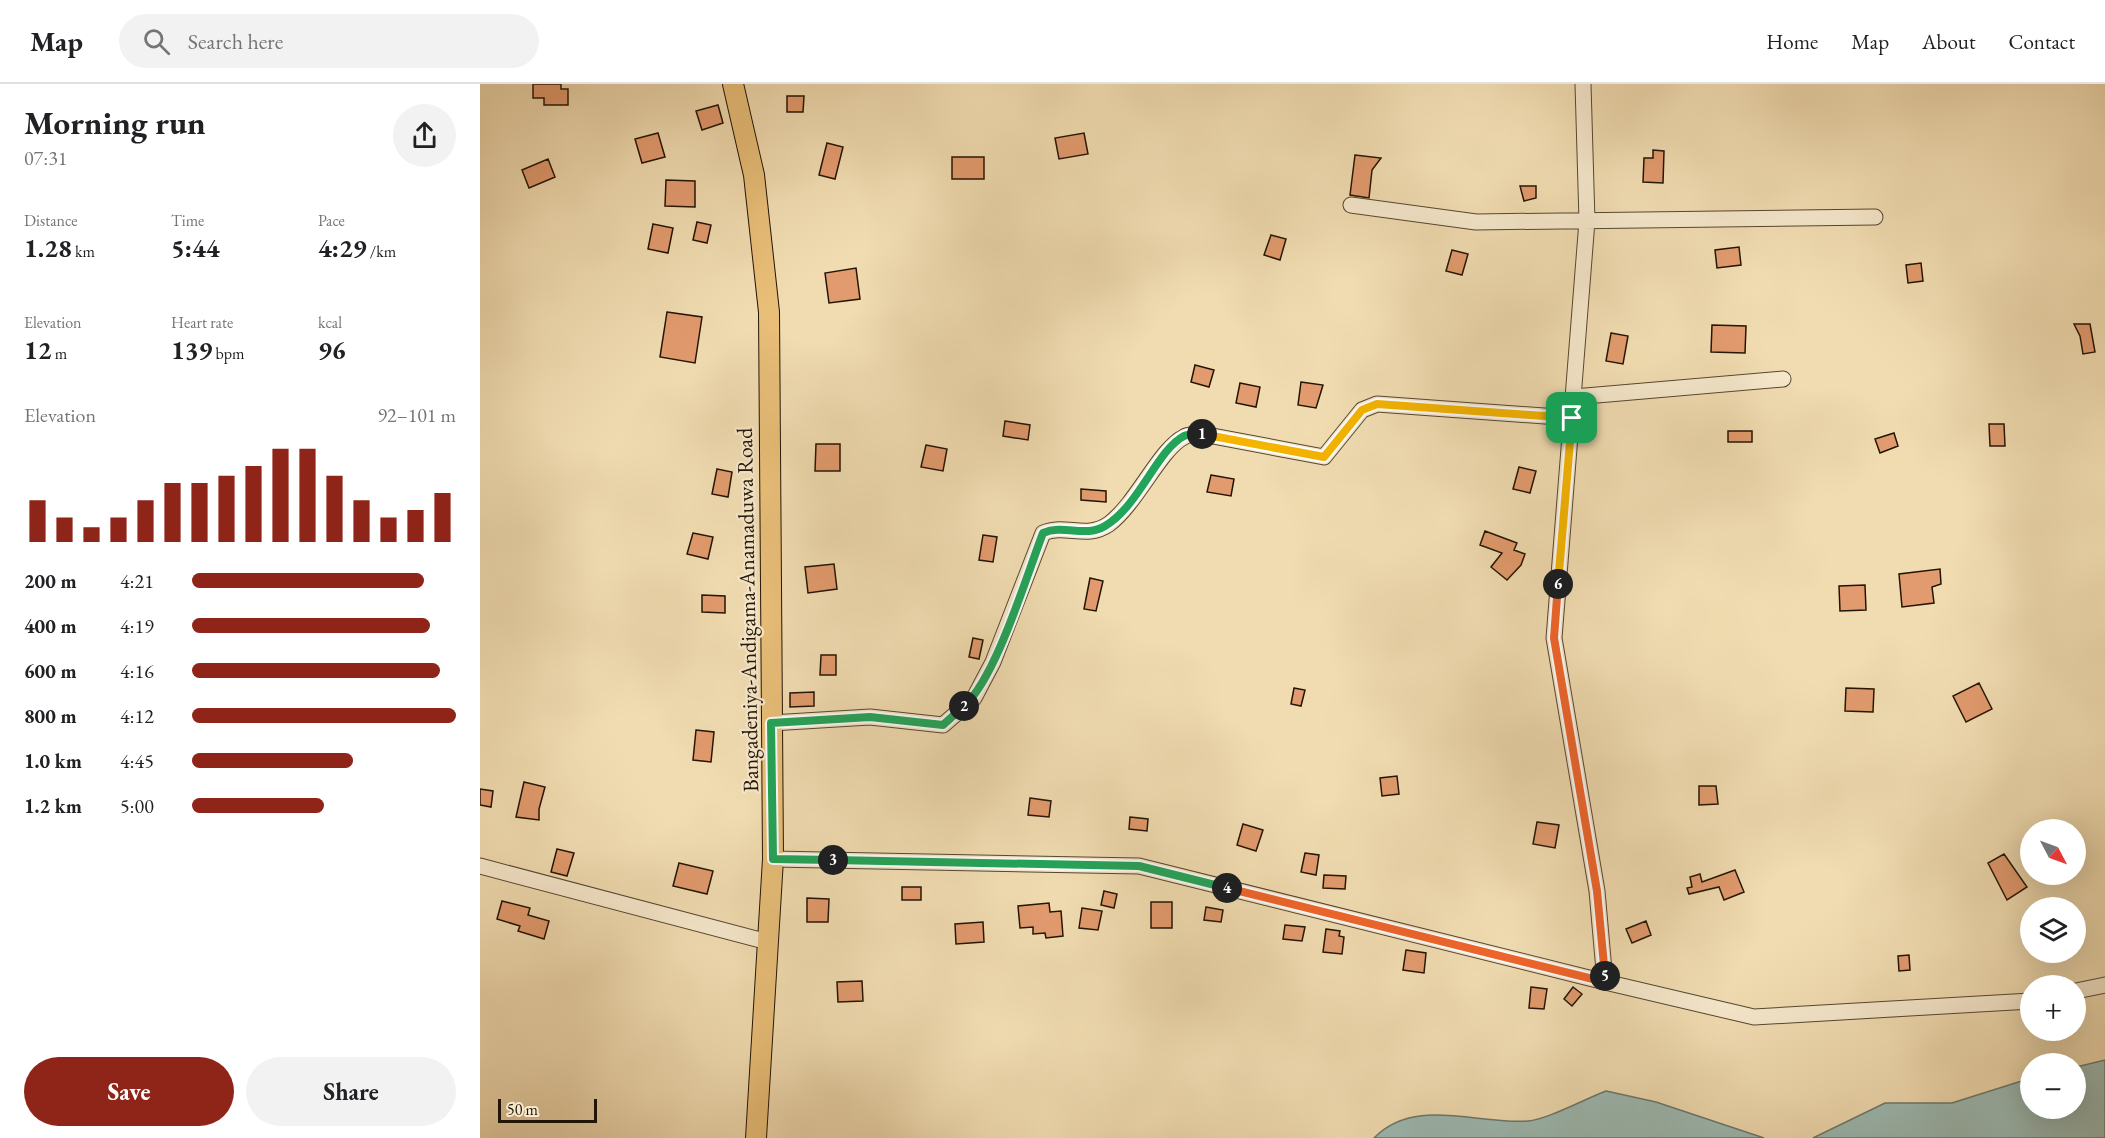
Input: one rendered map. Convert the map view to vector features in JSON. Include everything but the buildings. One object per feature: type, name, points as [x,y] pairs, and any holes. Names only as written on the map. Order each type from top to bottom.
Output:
[{"type":"main road","name":"Bangadeniya-Andigama-Anamaduwa Road","points":[[733,84],[753,175],[769,312],[773,859],[756,1138]]},
{"type":"street","points":[[1583,84],[1587,221],[1554,638],[1597,891],[1605,982]]},
{"type":"street","points":[[1351,206],[1476,222],[1875,217]]},
{"type":"street","points":[[1574,397],[1783,379]]},
{"type":"street","points":[[771,723],[870,717],[943,725],[974,698],[993,662],[1043,533],[1054,528],[1092,533],[1107,525],[1128,507],[1170,449],[1184,436],[1202,434],[1324,457],[1362,410],[1377,404],[1572,418]]},
{"type":"street","points":[[773,859],[1139,866],[1754,1017],[2020,1002]]},
{"type":"street","points":[[480,866],[768,942]]},
{"type":"street","points":[[2086,989],[2105,985]]},
{"type":"water","points":[[2105,1060],[2105,1138],[1813,1138],[1885,1103],[1952,1103],[2020,1081],[2020,1119],[2086,1119],[2086,1065]]},
{"type":"water","points":[[1606,1091],[1656,1102],[1764,1138],[1374,1138],[1390,1125],[1408,1118],[1427,1115],[1509,1121],[1536,1120]]},
{"type":"route","points":[[1377,404],[1572,418],[1554,638],[1597,891],[1605,982],[1139,866],[773,859],[771,723],[870,717],[943,725],[974,698],[993,662],[1043,533],[1054,528],[1092,533],[1107,525],[1128,507],[1170,449],[1184,436],[1202,434],[1324,457],[1362,410],[1377,404]]}]
